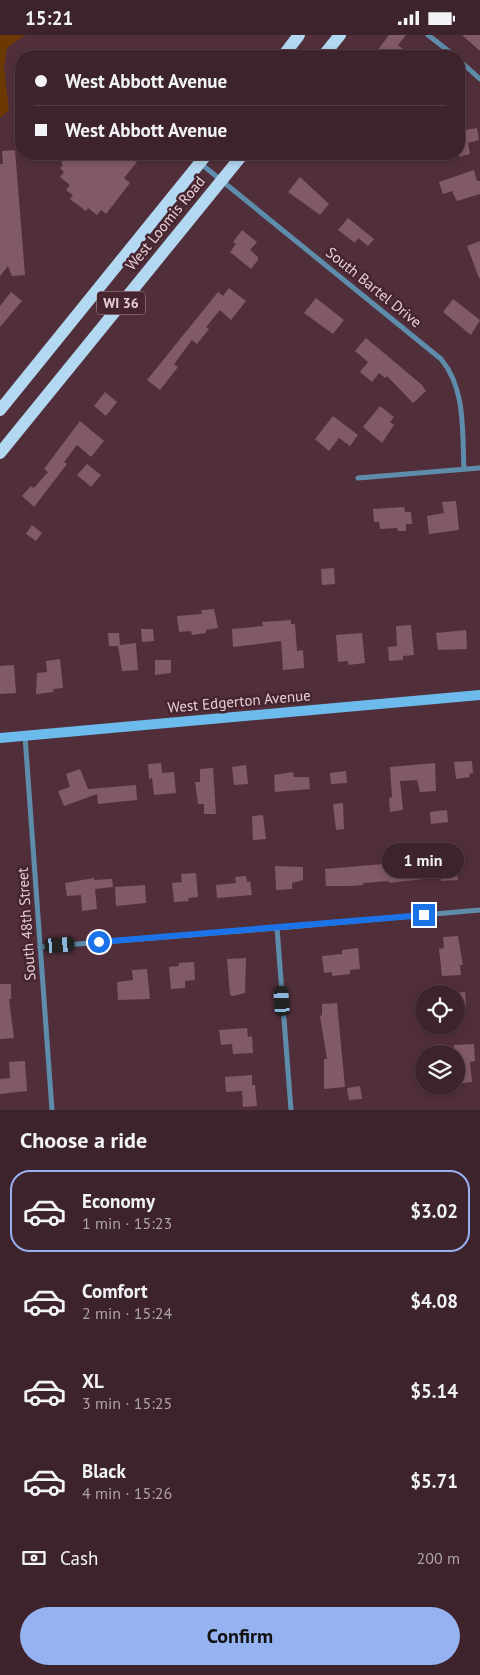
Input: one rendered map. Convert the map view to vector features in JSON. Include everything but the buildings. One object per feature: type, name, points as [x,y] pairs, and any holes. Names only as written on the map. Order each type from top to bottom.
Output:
[{"type":"main road","points":[[288,50],[300,35]]},
{"type":"main road","points":[[328,50],[340,35]]},
{"type":"main road","name":"West Loomis Road","points":[[0,410],[201,160]]},
{"type":"main road","name":"West Loomis Road","points":[[0,453],[238,160]]},
{"type":"street","points":[[428,35],[447,50]]},
{"type":"street","points":[[465,65],[480,79]]},
{"type":"street","name":"South Bartel Drive","points":[[205,160],[222,179],[441,359],[450,369],[459,390],[464,469]]},
{"type":"street","points":[[358,478],[479,468]]},
{"type":"street","name":"West Edgerton Avenue","points":[[0,738],[480,695]]},
{"type":"street","name":"South 48th Street","points":[[25,735],[52,1110]]},
{"type":"street","points":[[40,947],[480,910]]},
{"type":"street","points":[[277,928],[291,1110]]},
{"type":"shaded area","points":[[0,35],[25,35],[7,48],[4,67],[9,110],[0,118]]},
{"type":"route","points":[[99,942],[424,915]]}]
